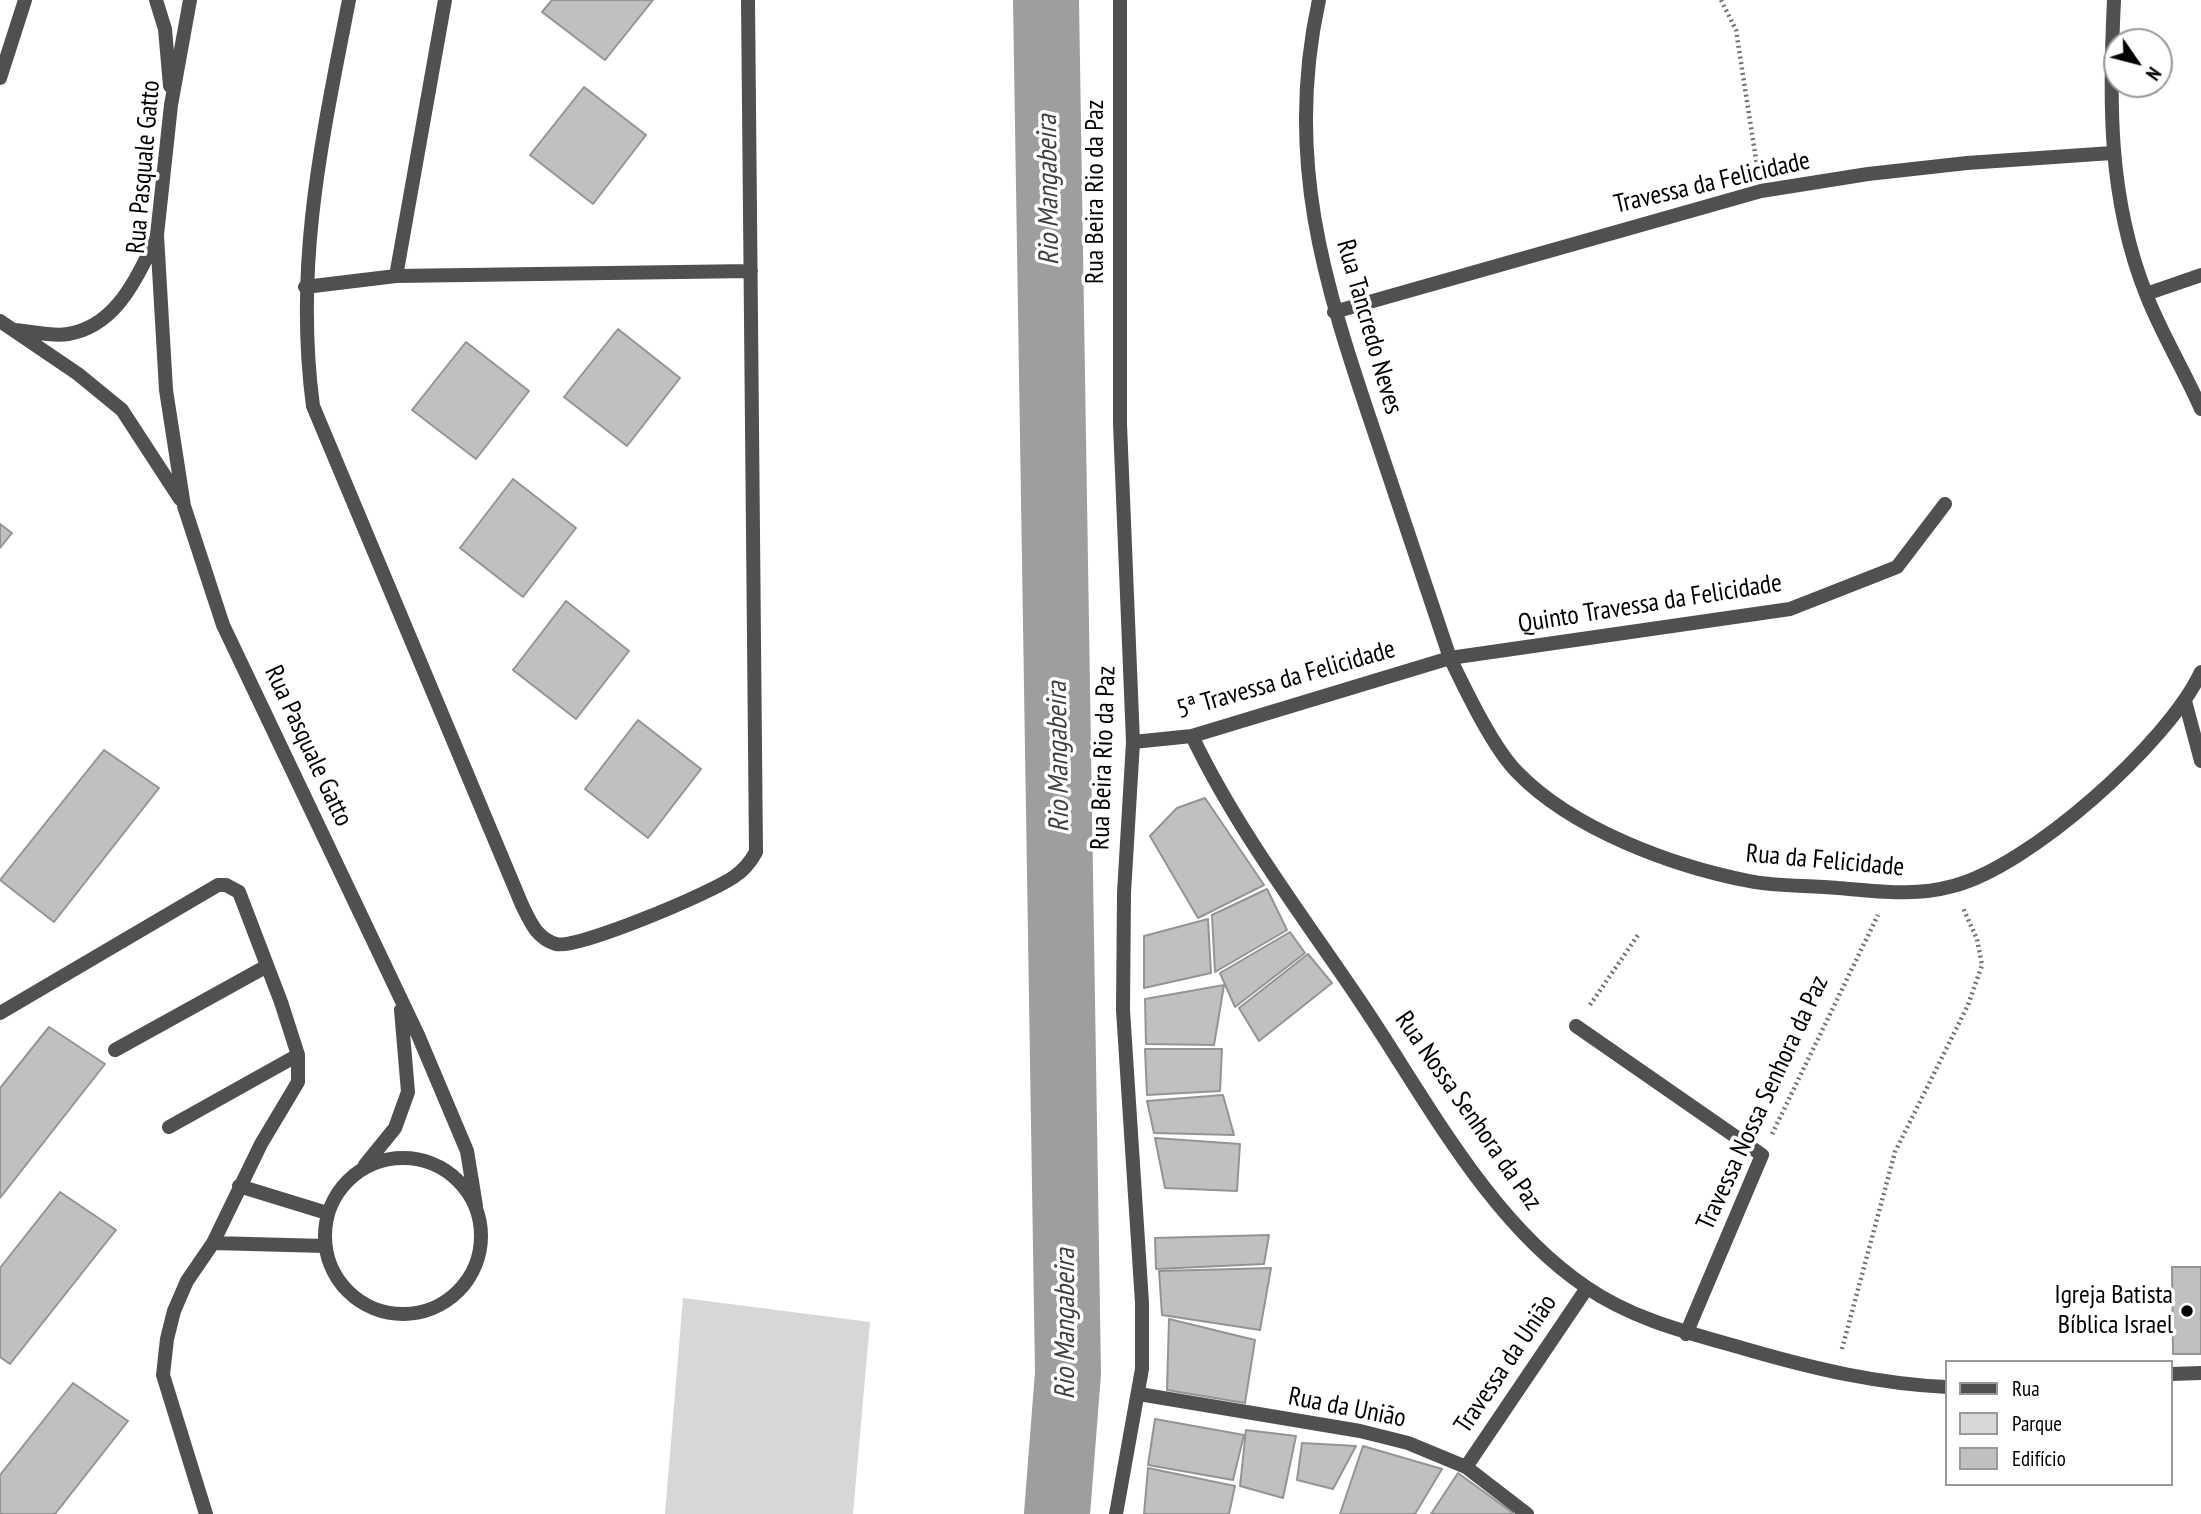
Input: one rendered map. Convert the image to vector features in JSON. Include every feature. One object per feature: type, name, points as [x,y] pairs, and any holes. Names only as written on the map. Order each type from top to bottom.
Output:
[{"type":"street","points":[[0,78],[13,28],[25,0]]},
{"type":"street","points":[[156,0],[165,29],[171,104]]},
{"type":"street","name":"Rua Pasquale Gatto","points":[[190,0],[171,104],[157,236],[166,390],[184,506],[223,625],[401,1001],[467,1150],[476,1206]]},
{"type":"street","points":[[349,0],[310,212],[305,287],[306,353],[313,406],[522,905],[535,930],[543,938],[568,946],[695,896],[734,877],[756,852],[748,0]]},
{"type":"street","points":[[396,276],[445,0]]},
{"type":"street","name":"Rua Beira Rio da Paz","points":[[1116,1514],[1139,1394],[1142,1303],[1123,998],[1124,893],[1133,742],[1120,424],[1120,0]]},
{"type":"street","name":"Rua Tancredo Neves","points":[[1319,0],[1305,93],[1307,174],[1314,223],[1334,312],[1450,658]]},
{"type":"street","points":[[2114,0],[2112,153],[2122,217],[2146,294],[2201,409]]},
{"type":"street","name":"Travessa da Felicidade","points":[[1334,312],[1761,191],[1868,174],[1967,163],[2112,153]]},
{"type":"street","points":[[5,325],[67,334],[94,326],[116,309],[157,236]]},
{"type":"street","points":[[305,287],[396,276],[751,271]]},
{"type":"street","points":[[2146,294],[2201,275]]},
{"type":"street","name":"Rua Pasquale Gatto","points":[[5,325],[78,374],[122,410],[184,506]]},
{"type":"street","name":"Quinto Travessa da Felicidade","points":[[1450,658],[1790,610],[1897,567],[1945,503]]},
{"type":"street","name":"5ª Travessa da Felicidade","points":[[1133,742],[1192,736],[1450,658]]},
{"type":"street","name":"Rua da Felicidade","points":[[1450,658],[1469,698],[1515,771],[1541,793],[1602,832],[1683,864],[1750,881],[1903,895],[1932,891],[1974,879],[2044,837],[2134,760],[2185,701],[2201,672]]},
{"type":"street","points":[[2185,701],[2201,761]]},
{"type":"street","name":"Rua Nossa Senhora da Paz","points":[[1192,736],[1206,766],[1261,856],[1463,1155],[1521,1230],[1587,1288],[1686,1334],[1835,1374],[1946,1387]]},
{"type":"street","points":[[0,1013],[218,885],[226,885],[239,892],[298,1055],[298,1082],[292,1097],[261,1144],[213,1243],[187,1281],[174,1311],[163,1375],[206,1514]]},
{"type":"street","points":[[115,1050],[267,966]]},
{"type":"street","name":"Rua Pasquale Gatto","points":[[363,1168],[396,1128],[408,1092],[401,1001]]},
{"type":"street","points":[[1576,1026],[1762,1155]]},
{"type":"street","points":[[169,1127],[298,1055]]},
{"type":"street","name":"Travessa Nossa Senhora da Paz","points":[[1686,1334],[1762,1155]]},
{"type":"street","points":[[408,1157],[432,1163],[464,1187],[476,1206],[480,1245],[475,1265],[465,1283],[451,1298],[423,1311],[392,1314],[372,1309],[355,1299],[340,1284],[330,1266],[324,1246],[327,1213],[344,1184],[363,1168],[385,1159],[408,1157]]},
{"type":"street","points":[[239,1186],[327,1213]]},
{"type":"street","points":[[213,1243],[324,1246]]},
{"type":"street","name":"Travessa da União","points":[[1466,1467],[1587,1288]]},
{"type":"street","points":[[2173,1374],[2201,1373]]},
{"type":"street","name":"Rua da União","points":[[1139,1394],[1360,1431],[1408,1443],[1466,1467],[1527,1514]]},
{"type":"path","points":[[1721,0],[1735,30],[1761,191]]},
{"type":"path","points":[[1835,1374],[1895,1152],[1968,1005],[1982,965],[1977,939],[1963,908],[1932,891]]},
{"type":"path","name":"Travessa Nossa Senhora da Paz","points":[[1762,1155],[1878,917],[1876,893]]},
{"type":"path","points":[[1576,1026],[1638,935]]},
{"type":"green space","points":[[683,1298],[870,1322],[853,1514],[665,1514]]},
{"type":"building","points":[[552,0],[653,0],[605,60],[542,12]]},
{"type":"building","points":[[584,87],[646,135],[593,204],[530,155]]},
{"type":"building","points":[[618,329],[680,378],[627,446],[564,397]]},
{"type":"building","points":[[466,342],[529,391],[476,459],[412,410]]},
{"type":"building","points":[[513,479],[576,528],[523,597],[460,548]]},
{"type":"building","points":[[0,524],[12,533],[0,548]]},
{"type":"building","points":[[566,601],[629,651],[576,719],[513,670]]},
{"type":"building","points":[[638,720],[701,769],[648,838],[585,789]]},
{"type":"building","points":[[104,750],[159,788],[54,922],[0,880]]},
{"type":"building","points":[[1205,798],[1264,885],[1198,918],[1150,836],[1177,808]]},
{"type":"building","points":[[1267,889],[1287,930],[1215,972],[1212,915]]},
{"type":"building","points":[[1208,919],[1211,973],[1144,988],[1144,936]]},
{"type":"building","points":[[1290,932],[1305,953],[1235,1007],[1220,973]]},
{"type":"building","points":[[1308,954],[1332,983],[1259,1041],[1239,1008]]},
{"type":"building","points":[[1224,985],[1214,1045],[1146,1044],[1145,999]]},
{"type":"building","points":[[49,1027],[105,1064],[0,1198],[0,1088]]},
{"type":"building","points":[[1145,1049],[1222,1049],[1220,1091],[1147,1095]]},
{"type":"building","points":[[1223,1095],[1234,1135],[1154,1133],[1147,1101]]},
{"type":"building","points":[[1155,1138],[1240,1144],[1237,1191],[1165,1188]]},
{"type":"building","points":[[60,1192],[116,1230],[10,1364],[0,1357],[0,1268]]},
{"type":"building","points":[[1269,1235],[1264,1264],[1156,1269],[1155,1238]]},
{"type":"building","name":"Igreja Batista Bíblica Israel","points":[[2172,1267],[2201,1267],[2201,1354],[2173,1354]]},
{"type":"building","points":[[1271,1268],[1260,1330],[1162,1315],[1159,1271]]},
{"type":"building","points":[[1169,1319],[1255,1340],[1245,1403],[1167,1390]]},
{"type":"building","points":[[73,1383],[128,1421],[55,1514],[0,1514],[0,1475]]},
{"type":"building","points":[[1155,1419],[1244,1435],[1233,1480],[1148,1465]]},
{"type":"building","points":[[1246,1430],[1296,1436],[1283,1498],[1240,1486]]},
{"type":"building","points":[[1302,1443],[1356,1446],[1333,1489],[1297,1480]]},
{"type":"building","points":[[1363,1446],[1442,1469],[1415,1514],[1340,1514]]},
{"type":"building","points":[[1148,1468],[1235,1486],[1229,1514],[1144,1514]]},
{"type":"building","points":[[1458,1473],[1513,1513],[1431,1514]]},
{"type":"waterway","name":"Rio Mangabeira","points":[[1046,0],[1068,1373],[1057,1514]]},
{"type":"place","name":"Igreja Batista Bíblica Israel","points":[[2187,1311]]}]
